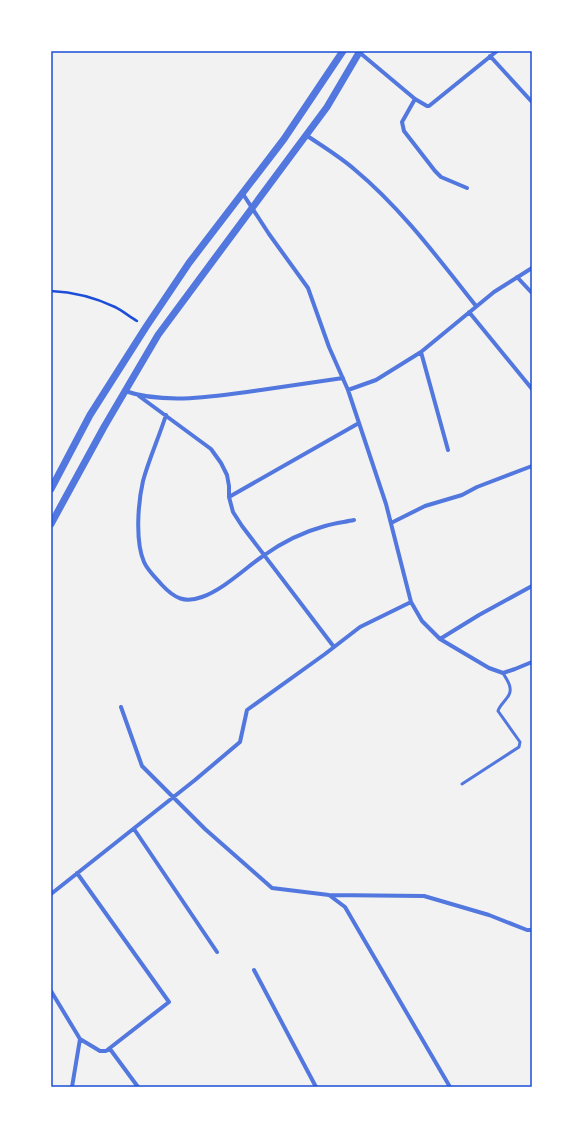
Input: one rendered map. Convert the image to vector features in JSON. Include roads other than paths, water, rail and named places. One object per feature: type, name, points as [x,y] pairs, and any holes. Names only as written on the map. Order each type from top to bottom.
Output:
[{"type":"street","points":[[51,489],[90,415],[146,327],[190,263],[284,139],[343,51]]},
{"type":"street","points":[[51,524],[158,335],[326,107],[360,51],[415,99],[424,105],[429,106],[497,51]]},
{"type":"street","points":[[490,56],[532,102]]},
{"type":"street","points":[[415,99],[402,122],[404,131],[435,171],[442,177],[467,188]]},
{"type":"street","points":[[306,134],[354,169],[384,196],[419,233],[476,306]]},
{"type":"street","points":[[243,194],[308,288],[359,422],[386,504],[411,602],[422,621],[440,639],[489,668],[503,673],[515,670],[532,662]]},
{"type":"street","points":[[348,390],[376,380],[421,352],[494,292],[532,268]]},
{"type":"street","points":[[517,277],[532,293]]},
{"type":"street","points":[[469,312],[532,389]]},
{"type":"street","points":[[421,352],[448,450]]},
{"type":"street","points":[[139,396],[183,398],[218,396],[343,378]]},
{"type":"street","points":[[125,391],[139,396],[211,449],[227,475],[229,497],[234,512],[242,526],[334,647]]},
{"type":"street","points":[[166,415],[143,481],[139,514],[138,542],[144,562],[150,572],[168,591],[180,599],[191,600],[204,596],[218,589],[290,539],[325,526],[354,520]]},
{"type":"street","points":[[229,497],[359,422]]},
{"type":"street","points":[[391,523],[425,506],[462,495],[477,486],[532,466]]},
{"type":"street","points":[[440,639],[479,615],[532,586]]},
{"type":"street","points":[[51,894],[240,742],[247,710],[360,627],[411,602]]},
{"type":"street","points":[[121,707],[142,766],[206,829],[272,888],[329,895],[424,896],[489,915],[527,930],[532,930]]},
{"type":"street","points":[[134,828],[217,952]]},
{"type":"street","points":[[51,991],[80,1039],[100,1051],[110,1049],[169,1002],[77,873]]},
{"type":"street","points":[[329,895],[344,907],[450,1087]]},
{"type":"street","points":[[254,970],[316,1087]]},
{"type":"street","points":[[72,1087],[80,1039]]},
{"type":"street","points":[[110,1049],[138,1087]]},
{"type":"lane","points":[[462,784],[519,747],[520,742],[498,711],[499,706],[510,693],[510,688],[503,673]]}]
